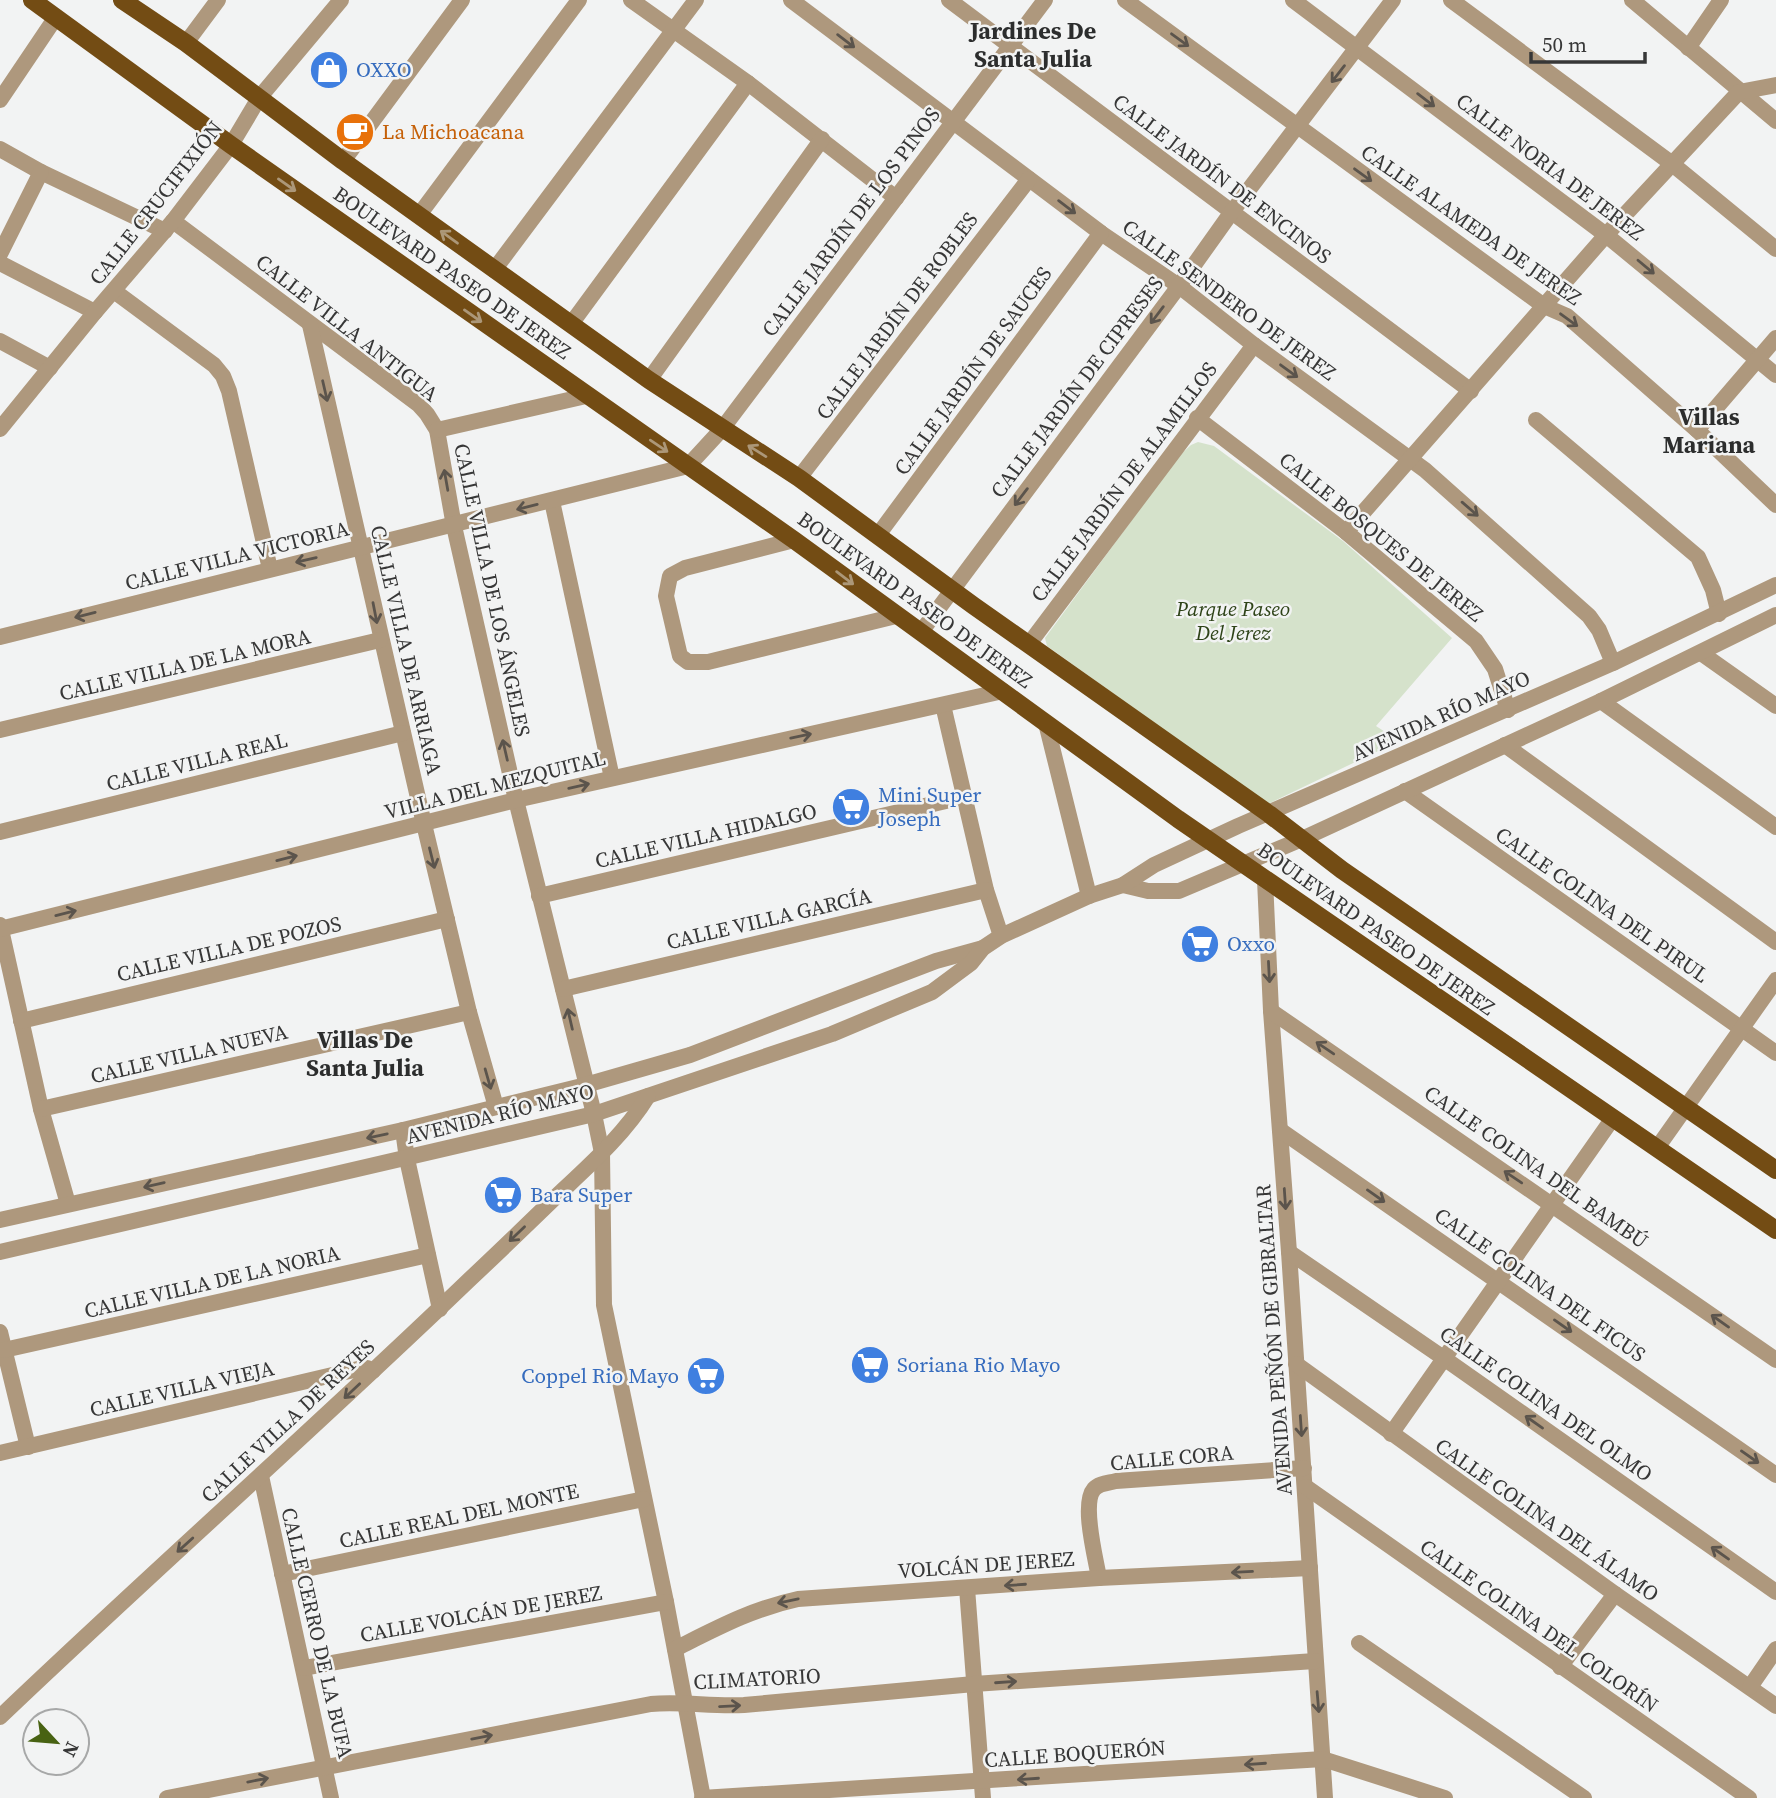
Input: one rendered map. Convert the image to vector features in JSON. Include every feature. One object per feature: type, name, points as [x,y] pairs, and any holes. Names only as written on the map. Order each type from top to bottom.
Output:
[{"type":"main road","name":"BOULEVARD PASEO DE JEREZ","points":[[32,0],[231,145],[794,540],[1178,820],[1776,1230]]},
{"type":"main road","name":"BOULEVARD PASEO DE JEREZ","points":[[122,0],[186,43],[343,161],[649,380],[799,478],[952,590],[1269,814],[1342,870],[1776,1170]]},
{"type":"street","points":[[186,43],[218,0]]},
{"type":"street","name":"CALLE CRUCIFIXIÓN","points":[[0,429],[169,226],[231,145],[259,98],[341,0]]},
{"type":"street","points":[[343,161],[463,0]]},
{"type":"street","points":[[419,215],[579,0]]},
{"type":"street","points":[[631,0],[748,83],[896,198]]},
{"type":"street","points":[[495,270],[695,0]]},
{"type":"street","name":"CALLE SENDERO DE JEREZ","points":[[791,0],[1101,233],[1179,286],[1254,345],[1411,460],[1589,616],[1599,630],[1613,663]]},
{"type":"street","name":"CALLE JARDÍN DE ENCINOS","points":[[949,0],[1471,391]]},
{"type":"street","name":"CALLE JARDÍN DE LOS PINOS","points":[[688,466],[722,429],[1045,0]]},
{"type":"street","name":"CALLE ALAMEDA DE JEREZ","points":[[1125,0],[1544,306],[1567,316],[1697,430],[1776,505]]},
{"type":"street","name":"CALLE NORIA DE JEREZ","points":[[1293,0],[1606,235],[1776,375]]},
{"type":"street","name":"CALLE JARDÍN DE CIPRESES","points":[[921,632],[1231,213],[1393,0]]},
{"type":"street","points":[[1451,0],[1671,163],[1776,249]]},
{"type":"street","points":[[1632,0],[1776,121]]},
{"type":"street","points":[[1688,48],[1721,0]]},
{"type":"street","points":[[0,100],[56,17]]},
{"type":"street","points":[[571,324],[748,83]]},
{"type":"street","points":[[1346,532],[1606,235],[1739,92],[1776,85]]},
{"type":"street","points":[[649,380],[822,139]]},
{"type":"street","name":"CALLE VILLA ANTIGUA","points":[[0,149],[41,172],[169,226],[310,324],[418,404],[437,430],[586,396]]},
{"type":"street","points":[[0,254],[41,172]]},
{"type":"street","name":"CALLE JARDÍN DE ROBLES","points":[[799,478],[1029,179]]},
{"type":"street","name":"CALLE JARDÍN DE SAUCES","points":[[878,535],[1101,233]]},
{"type":"street","points":[[0,263],[95,312]]},
{"type":"street","points":[[114,291],[214,365],[223,376],[229,391],[270,569]]},
{"type":"street","name":"CALLE VILLA DE ARRIAGA","points":[[310,324],[380,640],[469,1012],[496,1107]]},
{"type":"street","points":[[1697,430],[1776,338]]},
{"type":"street","points":[[0,341],[50,368]]},
{"type":"street","name":"CALLE JARDÍN DE ALAMILLOS","points":[[1029,644],[1254,345]]},
{"type":"street","name":"CALLE BOSQUES DE JEREZ","points":[[1197,418],[1346,532],[1476,641],[1495,668],[1508,710]]},
{"type":"street","points":[[1536,420],[1698,558],[1713,590],[1718,614]]},
{"type":"street","name":"CALLE VILLA DE LOS ÁNGELES","points":[[437,430],[454,526],[516,800],[602,1153],[604,1305],[666,1602],[702,1798]]},
{"type":"street","name":"CALLE VILLA VICTORIA","points":[[0,637],[688,466]]},
{"type":"street","points":[[552,501],[612,778]]},
{"type":"street","points":[[794,540],[685,568],[670,576],[666,596],[680,656],[688,662],[708,662],[896,616]]},
{"type":"street","name":"AVENIDA RÍO MAYO","points":[[0,1220],[403,1130],[586,1085],[690,1055],[936,961],[983,948],[1002,936],[1089,896],[1123,885],[1154,865],[1209,839],[1613,663],[1776,585]]},
{"type":"street","name":"AVENIDA RÍO MAYO","points":[[1123,885],[1148,891],[1179,891],[1302,839],[1505,746],[1776,615]]},
{"type":"street","name":"CALLE VILLA DE LA MORA","points":[[0,730],[380,640]]},
{"type":"street","points":[[1701,653],[1776,706]]},
{"type":"street","name":"VILLA DEL MEZQUITAL","points":[[0,928],[516,800],[1003,691]]},
{"type":"street","points":[[1601,701],[1776,827]]},
{"type":"street","points":[[943,705],[986,890],[1002,936]]},
{"type":"street","points":[[1046,723],[1089,896]]},
{"type":"street","name":"CALLE VILLA REAL","points":[[0,831],[403,733]]},
{"type":"street","points":[[1505,746],[1776,942]]},
{"type":"street","name":"CALLE COLINA DEL PIRUL","points":[[1405,791],[1776,1053]]},
{"type":"street","name":"CALLE VILLA HIDALGO","points":[[539,896],[963,797]]},
{"type":"street","name":"AVENIDA PEÑÓN DE GIBRALTAR","points":[[1265,880],[1271,1011],[1306,1487],[1325,1798]]},
{"type":"street","name":"CALLE VILLA GARCÍA","points":[[563,989],[986,890]]},
{"type":"street","name":"CALLE VILLA DE POZOS","points":[[21,1021],[447,919]]},
{"type":"street","points":[[0,928],[41,1109],[68,1204]]},
{"type":"street","name":"AVENIDA RÍO MAYO","points":[[0,1252],[594,1114],[832,1034],[894,1010],[952,979],[971,963],[983,948]]},
{"type":"street","points":[[1657,1148],[1776,980]]},
{"type":"street","name":"CALLE COLINA DEL BAMBÚ","points":[[1271,1011],[1776,1360]]},
{"type":"street","name":"CALLE VILLA NUEVA","points":[[41,1109],[469,1012]]},
{"type":"street","name":"CALLE VILLA DE REYES","points":[[0,1717],[440,1309],[602,1153],[634,1118],[648,1096]]},
{"type":"street","points":[[1391,1434],[1613,1118]]},
{"type":"street","points":[[403,1130],[440,1309]]},
{"type":"street","name":"CALLE COLINA DEL FICUS","points":[[1280,1130],[1776,1475]]},
{"type":"street","name":"CALLE COLINA DEL OLMO","points":[[1289,1252],[1776,1592]]},
{"type":"street","name":"CALLE VILLA DE LA NORIA","points":[[4,1350],[428,1255]]},
{"type":"street","points":[[0,1332],[28,1447]]},
{"type":"street","name":"CALLE COLINA DEL ÁLAMO","points":[[1296,1364],[1615,1594],[1776,1706]]},
{"type":"street","name":"CALLE VILLA VIEJA","points":[[0,1452],[358,1369],[368,1368],[373,1371]]},
{"type":"street","name":"CALLE CORA","points":[[1099,1578],[1089,1520],[1091,1497],[1094,1489],[1099,1486],[1116,1481],[1304,1468]]},
{"type":"street","name":"CALLE CERRO DE LA BUFA","points":[[261,1476],[331,1798]]},
{"type":"street","name":"CALLE COLINA DEL COLORÍN","points":[[1306,1487],[1749,1798]]},
{"type":"street","name":"CALLE REAL DEL MONTE","points":[[282,1574],[644,1499]]},
{"type":"street","name":"VOLCÁN DE JEREZ","points":[[675,1649],[740,1616],[766,1606],[798,1599],[1099,1578],[1310,1568]]},
{"type":"street","points":[[967,1588],[982,1790]]},
{"type":"street","points":[[1560,1667],[1615,1594]]},
{"type":"street","name":"CALLE VOLCÁN DE JEREZ","points":[[304,1668],[666,1602]]},
{"type":"street","points":[[1359,1643],[1584,1798]]},
{"type":"street","points":[[1749,1687],[1776,1649]]},
{"type":"street","name":"CLIMATORIO","points":[[167,1798],[651,1704],[715,1707],[974,1684],[1315,1661]]},
{"type":"street","name":"CALLE BOQUERÓN","points":[[702,1798],[982,1790],[1323,1759],[1445,1798]]},
{"type":"green space","name":"Parque Paseo Del Jerez","points":[[1198,442],[1214,446],[1343,541],[1452,638],[1376,726],[1399,741],[1268,804],[1047,646],[1045,638],[1179,456]]},
{"type":"place","name":"OXXO","points":[[329,70]]},
{"type":"place","name":"La Michoacana","points":[[355,132]]},
{"type":"place","name":"Mini Super Joseph","points":[[851,807]]},
{"type":"place","name":"Oxxo","points":[[1200,944]]},
{"type":"place","name":"Bara Super","points":[[503,1195]]},
{"type":"place","name":"Soriana Rio Mayo","points":[[870,1365]]},
{"type":"place","name":"Coppel Rio Mayo","points":[[706,1376]]},
{"type":"district","name":"Jardines De Santa Julia","points":[[1033,45]]},
{"type":"district","name":"Villas Mariana","points":[[1709,431]]},
{"type":"district","name":"Villas De Santa Julia","points":[[365,1054]]}]
